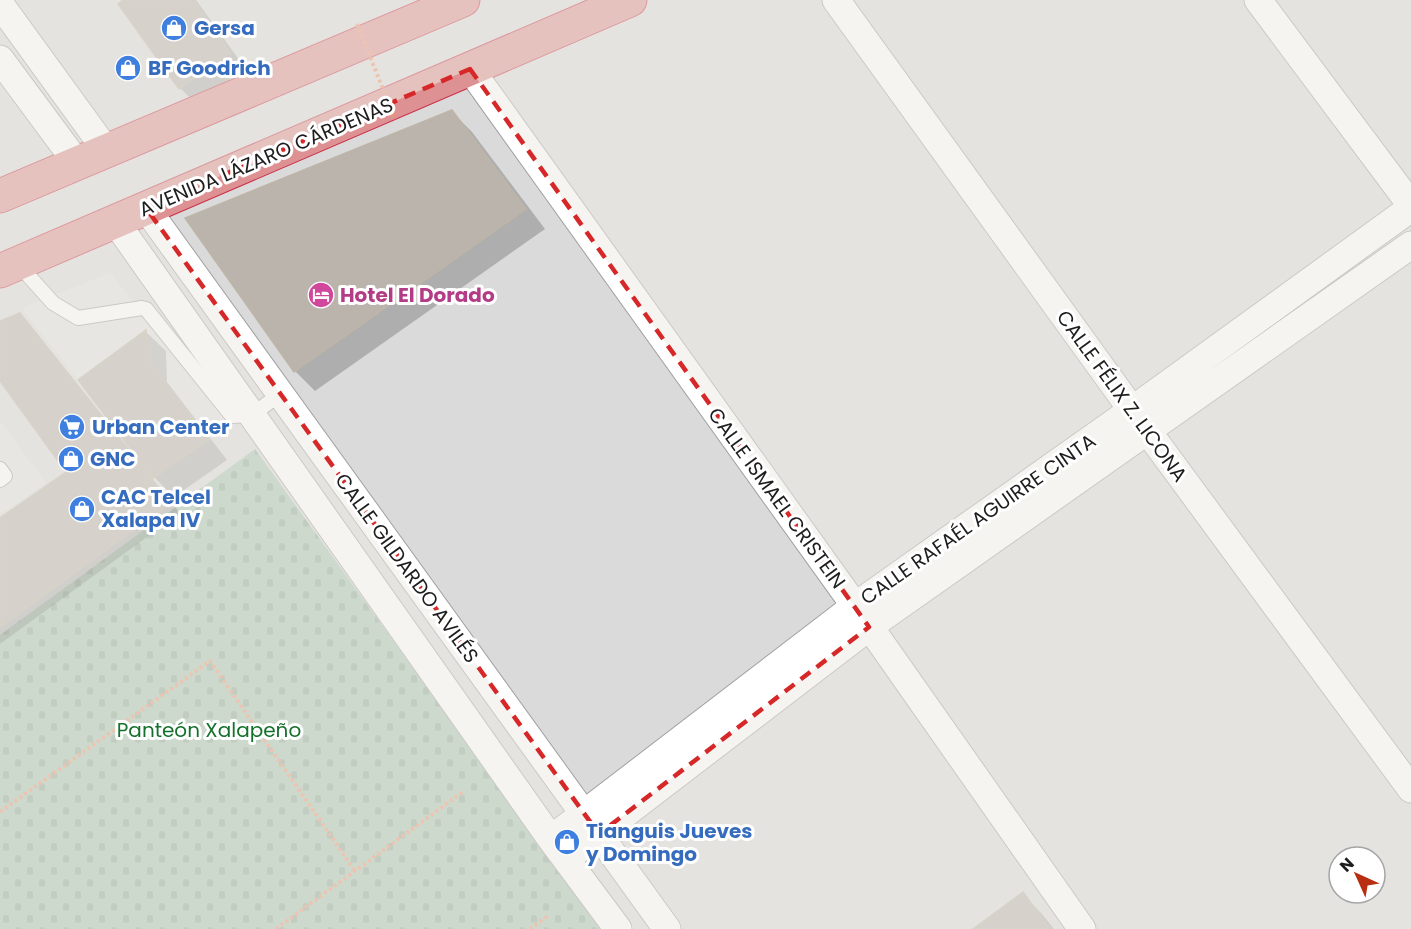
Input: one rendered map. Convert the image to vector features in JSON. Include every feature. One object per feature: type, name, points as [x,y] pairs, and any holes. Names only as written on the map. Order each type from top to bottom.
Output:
[{"type":"highway","points":[[0,196],[415,9],[463,0]]},
{"type":"highway","name":"AVENIDA LÁZARO CÁRDENAS","points":[[531,42],[588,0]]},
{"type":"highway","name":"AVENIDA LÁZARO CÁRDENAS","points":[[9,267],[630,0]]},
{"type":"street","name":"CALLE FÉLIX Z. LICONA","points":[[836,0],[1411,789]]},
{"type":"street","points":[[1258,0],[1411,206]]},
{"type":"street","points":[[0,4],[106,150]]},
{"type":"street","points":[[0,59],[77,163]]},
{"type":"street","name":"CALLE ISMAEL CRISTEIN","points":[[470,69],[1083,929]]},
{"type":"street","name":"CALLE RAFAÉL AGUIRRE CINTA","points":[[1140,420],[1411,206]]},
{"type":"street","name":"CALLE GILDARDO AVILÉS","points":[[146,208],[667,929]]},
{"type":"street","name":"CALLE GILDARDO AVILÉS","points":[[115,221],[558,849],[618,929]]},
{"type":"street","name":"CALLE RAFAÉL AGUIRRE CINTA","points":[[558,849],[862,617],[1140,420],[1411,245]]},
{"type":"street","points":[[471,726],[503,702]]},
{"type":"lane","points":[[9,267],[53,303],[78,318],[146,309],[232,416],[252,415],[280,394]]},
{"type":"lane","points":[[0,469],[5,476],[0,480]]},
{"type":"path","points":[[357,24],[395,119]]},
{"type":"path","points":[[0,812],[210,660],[355,871]]},
{"type":"path","points":[[276,929],[464,791]]},
{"type":"path","points":[[530,929],[548,916]]},
{"type":"highlighted area","points":[[470,69],[869,627],[599,834],[146,208]]},
{"type":"shaded area","points":[[0,0],[1411,0],[1411,929],[0,929]]},
{"type":"shaded area","points":[[110,273],[232,425],[209,440],[148,360],[146,330],[78,380],[22,308]]},
{"type":"shaded area","points":[[0,421],[46,483],[0,514]]},
{"type":"green space","name":"Panteón Xalapeño","points":[[255,449],[601,929],[0,929],[0,635]]},
{"type":"building","name":"Gersa","points":[[123,0],[193,0],[230,52],[179,89],[118,4]]},
{"type":"building","name":"Hotel El Dorado","points":[[452,110],[526,209],[294,372],[185,218]]},
{"type":"building","name":"Urban Center","points":[[20,313],[171,503],[0,627],[0,518],[66,472],[0,381],[0,321]]},
{"type":"building","points":[[146,330],[148,360],[209,440],[153,478],[78,380]]},
{"type":"building","points":[[1023,892],[1050,929],[973,929]]},
{"type":"place","name":"Gersa","points":[[174,28]]},
{"type":"place","name":"BF Goodrich","points":[[128,68]]},
{"type":"place","name":"Hotel El Dorado","points":[[321,295]]},
{"type":"place","name":"Urban Center","points":[[72,427]]},
{"type":"place","name":"GNC","points":[[71,459]]},
{"type":"place","name":"CAC Telcel Xalapa IV","points":[[82,509]]},
{"type":"place","name":"Tianguis Jueves y Domingo","points":[[567,842]]}]
